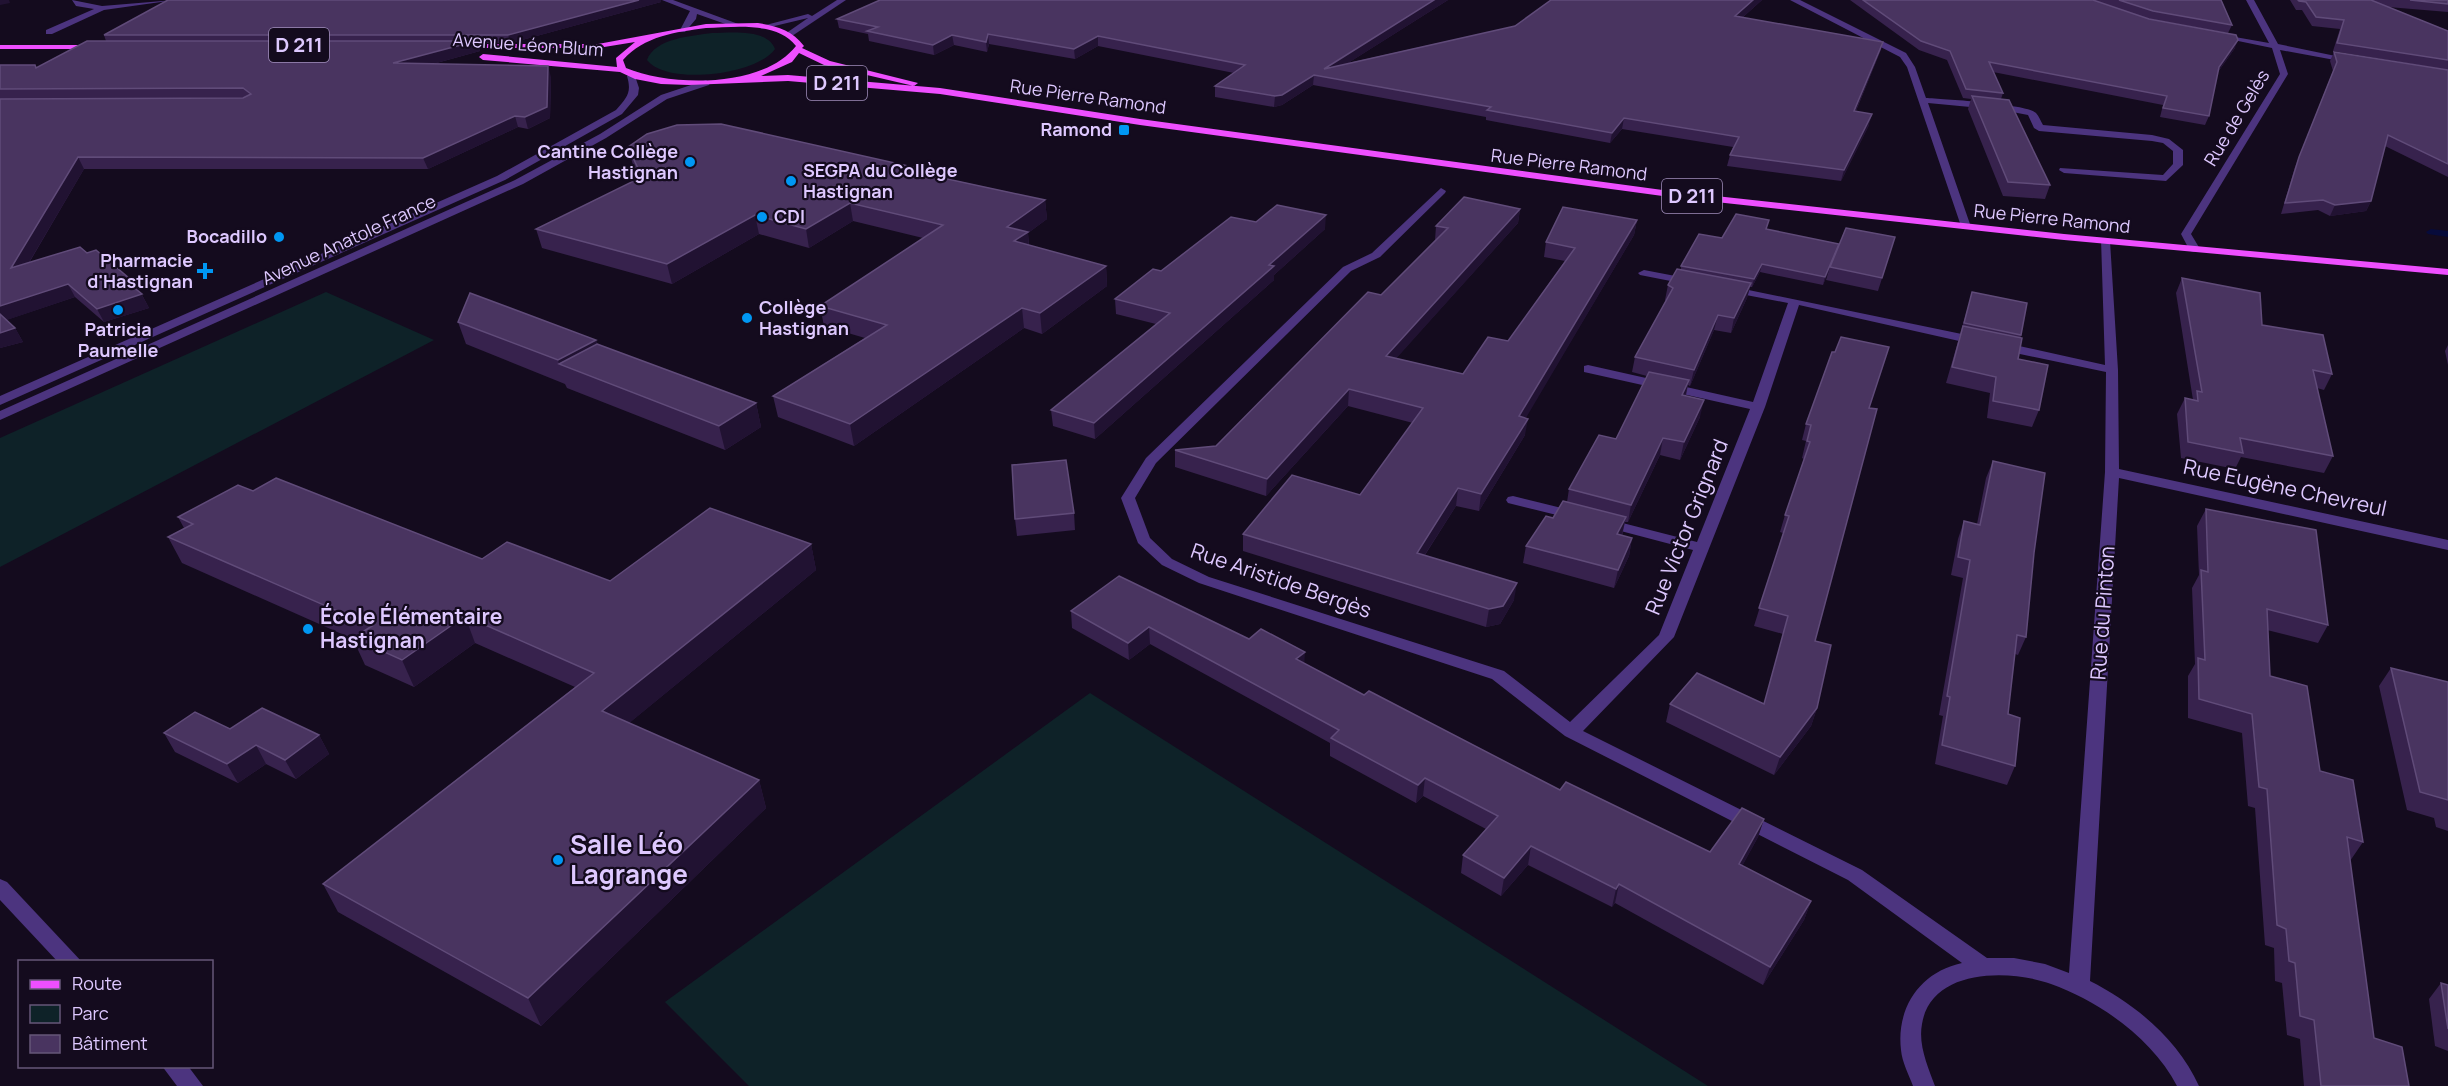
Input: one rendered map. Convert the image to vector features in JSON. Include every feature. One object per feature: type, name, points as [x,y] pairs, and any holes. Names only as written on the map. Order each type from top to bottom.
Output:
[{"type":"main road","points":[[627,73],[619,60],[626,51],[663,34],[682,30],[737,25],[762,27],[789,34],[797,39],[799,50],[792,58],[778,66],[733,79]]},
{"type":"main road","name":"Avenue Léon Blum","points":[[447,46],[588,46],[663,34]]},
{"type":"main road","points":[[0,47],[101,51],[0,55]]},
{"type":"main road","name":"Rue Pierre Ramond","points":[[799,50],[827,63],[898,78],[940,91]]},
{"type":"main road","name":"Avenue Léon Blum","points":[[455,56],[467,56]]},
{"type":"main road","name":"Avenue Léon Blum","points":[[478,57],[543,60],[627,73],[668,83],[706,83],[733,79]]},
{"type":"main road","name":"Rue Pierre Ramond","points":[[733,79],[788,78],[940,91],[1140,122],[1510,174],[2105,241],[2448,272]]},
{"type":"street","points":[[76,0],[79,4],[102,8],[171,0]]},
{"type":"street","points":[[666,0],[737,25]]},
{"type":"street","points":[[789,34],[842,0]]},
{"type":"street","points":[[1794,0],[1902,55],[1911,67],[1966,226]]},
{"type":"street","name":"Rue de Gelès","points":[[2194,249],[2186,234],[2284,74],[2275,46],[2250,0]]},
{"type":"street","points":[[49,32],[102,8]]},
{"type":"street","points":[[682,30],[692,19],[694,11]]},
{"type":"street","points":[[762,27],[817,14]]},
{"type":"street","points":[[2208,35],[2366,62]]},
{"type":"street","name":"Avenue Anatole France","points":[[0,401],[501,178],[619,112],[634,95],[635,88],[627,73]]},
{"type":"street","name":"Avenue Anatole France","points":[[0,416],[519,182],[603,136],[664,97],[706,83]]},
{"type":"street","points":[[1922,100],[2002,107],[2032,113],[2039,128],[2152,138],[2166,141],[2178,150],[2178,165],[2166,178],[2064,170]]},
{"type":"street","name":"Rue Aristide Bergès","points":[[1441,191],[1376,255],[1347,269],[1151,460],[1128,498],[1143,540],[1167,562],[1204,580],[1498,675],[1571,732]]},
{"type":"street","name":"Rue du Pinton","points":[[2079,985],[2112,472],[2112,370],[2105,241]]},
{"type":"street","points":[[1644,273],[1795,301],[2112,370]]},
{"type":"street","name":"Rue Victor Grignard","points":[[1571,732],[1666,637],[1758,407],[1795,301]]},
{"type":"street","points":[[1588,369],[1758,407]]},
{"type":"street","name":"Rue Eugène Chevreul","points":[[2112,472],[2448,544]]},
{"type":"street","points":[[1513,500],[1703,548]]},
{"type":"street","points":[[1571,732],[1855,875],[1982,966]]},
{"type":"street","points":[[0,887],[70,960]]},
{"type":"street","points":[[1924,1086],[1915,1067],[1910,1036],[1914,1009],[1929,988],[1952,973],[1982,966],[2012,966],[2045,973],[2079,985],[2122,1010],[2158,1043],[2188,1086]]},
{"type":"street","points":[[175,1068],[192,1086]]},
{"type":"green space","points":[[712,33],[756,35],[771,42],[775,49],[765,58],[750,65],[712,74],[673,73],[658,68],[647,60],[658,47],[675,39]]},
{"type":"green space","points":[[326,292],[434,340],[0,567],[0,438]]},
{"type":"green space","points":[[1090,693],[1708,1086],[749,1086],[665,1002]]},
{"type":"building","points":[[168,0],[639,0],[508,35],[104,35]]},
{"type":"building","points":[[880,0],[1434,0],[1324,69],[1515,26],[1551,0],[1753,0],[1735,16],[1883,42],[1854,111],[1872,114],[1844,170],[1730,155],[1739,137],[1624,118],[1612,133],[1487,110],[1491,107],[1314,75],[1282,95],[1275,96],[1215,86],[1245,65],[1098,36],[1074,49],[988,34],[986,42],[952,35],[933,45],[867,31],[878,27],[837,19]]},
{"type":"building","points":[[1863,0],[2093,0],[2149,19],[2236,35],[2238,40],[2219,67],[2209,116],[2163,108],[2167,96],[1989,62],[2003,93],[1966,89],[1950,51],[1921,41]]},
{"type":"building","points":[[2119,0],[2221,0],[2232,25],[2153,11]]},
{"type":"building","points":[[2298,0],[2371,0],[2448,31],[2448,60],[2337,43],[2344,20],[2316,17],[2306,2]]},
{"type":"building","points":[[2410,0],[2448,0],[2448,4]]},
{"type":"building","points":[[87,41],[476,41],[393,63],[548,66],[547,107],[525,117],[515,116],[423,158],[78,157],[11,268],[80,247],[87,253],[96,250],[136,284],[132,286],[142,294],[97,309],[68,284],[0,306],[0,99],[243,98],[251,94],[243,88],[0,89],[0,65],[35,65],[36,68]]},
{"type":"building","points":[[2334,52],[2448,70],[2448,164],[2388,135],[2371,201],[2335,205],[2323,200],[2285,203],[2299,157],[2337,62]]},
{"type":"building","points":[[1972,96],[2009,100],[2050,185],[2008,182]]},
{"type":"building","points":[[721,124],[944,174],[938,177],[1045,200],[1007,227],[1028,232],[1014,241],[1106,266],[1040,313],[1022,308],[850,424],[773,396],[887,325],[820,306],[943,225],[850,203],[806,229],[755,215],[667,264],[536,229],[642,177],[628,147],[647,134],[677,125]]},
{"type":"building","points":[[1464,197],[1520,209],[1386,356],[1463,374],[1488,337],[1508,341],[1575,248],[1546,242],[1563,207],[1637,220],[1519,416],[1528,419],[1481,494],[1458,488],[1417,553],[1517,583],[1503,606],[1489,609],[1243,534],[1292,475],[1360,495],[1423,408],[1349,389],[1267,479],[1175,450],[1216,446],[1368,292],[1381,295],[1448,228],[1436,226]]},
{"type":"building","points":[[1277,205],[1326,215],[1269,265],[1274,266],[1094,423],[1051,410],[1170,313],[1115,299],[1153,269],[1161,271],[1231,217],[1256,222]]},
{"type":"building","points":[[1736,214],[1769,220],[1766,229],[1839,244],[1825,277],[1762,264],[1754,279],[1681,266],[1699,234],[1722,238]]},
{"type":"building","points":[[1846,228],[1895,237],[1882,278],[1830,267]]},
{"type":"building","points":[[1677,269],[1751,283],[1734,318],[1718,315],[1694,370],[1635,357],[1673,288],[1668,285]]},
{"type":"building","points":[[2182,278],[2260,293],[2262,325],[2323,335],[2332,374],[2313,370],[2333,456],[2240,438],[2243,453],[2188,442],[2185,398],[2198,401],[2197,391],[2202,392]]},
{"type":"building","points":[[1972,292],[2027,303],[2021,335],[1964,323]]},
{"type":"building","points":[[470,293],[596,340],[558,360],[458,322]]},
{"type":"building","points":[[0,314],[15,328],[0,333]]},
{"type":"building","points":[[1963,326],[2022,338],[2018,359],[2048,365],[2039,410],[1993,401],[1996,377],[1952,367]]},
{"type":"building","points":[[1841,337],[1889,347],[1869,408],[1877,409],[1815,641],[1831,645],[1817,708],[1780,757],[1670,704],[1697,673],[1764,704],[1788,616],[1759,608],[1789,516],[1785,515],[1810,442],[1807,441],[1811,425],[1806,424],[1832,352],[1835,352]]},
{"type":"building","points":[[597,344],[756,403],[719,426],[559,364]]},
{"type":"building","points":[[1649,372],[1689,380],[1682,395],[1704,400],[1684,442],[1663,438],[1631,505],[1569,489],[1599,435],[1616,439]]},
{"type":"building","points":[[1066,460],[1074,513],[1015,519],[1012,465]]},
{"type":"building","points":[[1993,461],[2045,473],[2026,637],[2017,635],[2008,714],[2020,718],[2015,766],[1942,745],[1950,697],[1947,696],[1970,560],[1958,557],[1964,521],[1980,525]]},
{"type":"building","points":[[276,478],[482,559],[507,542],[610,581],[710,508],[811,544],[602,711],[759,780],[528,998],[323,884],[594,673],[465,616],[402,660],[353,638],[372,626],[168,537],[193,524],[178,517],[238,485],[253,491]]},
{"type":"building","points":[[1563,501],[1626,517],[1617,534],[1632,538],[1618,570],[1526,546],[1546,516],[1553,518]]},
{"type":"building","points":[[2206,509],[2316,530],[2328,625],[2267,609],[2270,676],[2307,686],[2320,771],[2353,780],[2363,842],[2347,837],[2374,1038],[2402,1047],[2409,1086],[2321,1086],[2314,1020],[2300,1016],[2295,963],[2289,961],[2286,929],[2277,925],[2267,789],[2259,787],[2252,714],[2199,699],[2198,658],[2205,660],[2201,570],[2208,572]]},
{"type":"building","points":[[1119,576],[1249,639],[1261,629],[1305,652],[1296,659],[1364,695],[1369,691],[1560,790],[1566,782],[1710,852],[1742,808],[1764,819],[1739,864],[1811,901],[1770,967],[1619,884],[1616,889],[1531,846],[1504,878],[1463,855],[1498,816],[1425,778],[1418,785],[1331,738],[1339,730],[1149,627],[1128,643],[1071,611]]},
{"type":"building","points":[[2391,668],[2448,682],[2448,800],[2420,792]]},
{"type":"building","points":[[262,708],[319,735],[285,760],[256,745],[227,764],[164,733],[195,712],[230,729]]},
{"type":"building","points":[[2441,983],[2448,985],[2448,1029]]},
{"type":"waterway","points":[[2431,232],[2448,234]]},
{"type":"place","name":"Ramond","points":[[1124,130]]},
{"type":"place","name":"Cantine Collège Hastignan","points":[[690,162]]},
{"type":"place","name":"SEGPA du Collège Hastignan","points":[[791,181]]},
{"type":"place","name":"CDI","points":[[762,217]]},
{"type":"place","name":"Bocadillo","points":[[279,237]]},
{"type":"place","name":"Pharmacie d'Hastignan","points":[[205,271]]},
{"type":"place","name":"Patricia Paumelle","points":[[118,310]]},
{"type":"place","name":"Collège Hastignan","points":[[747,318]]},
{"type":"place","name":"École Élémentaire Hastignan","points":[[308,629]]},
{"type":"place","name":"Salle Léo Lagrange","points":[[558,860]]}]
